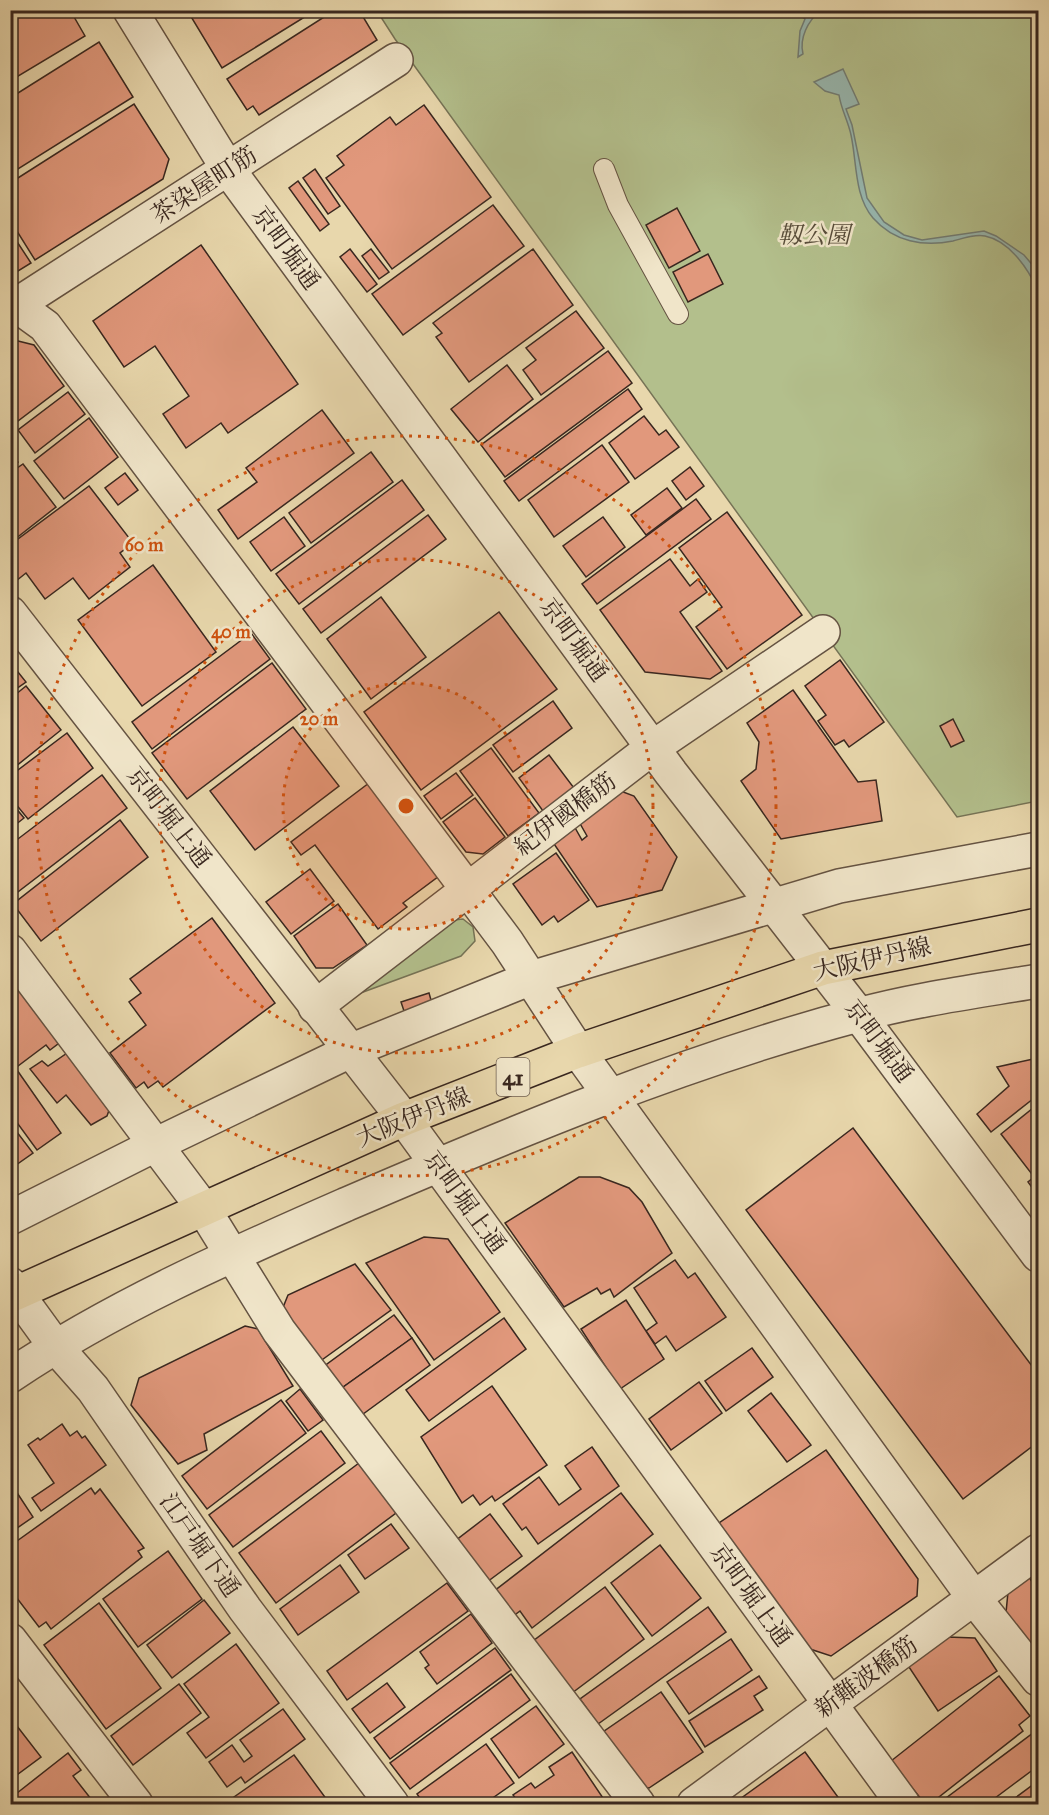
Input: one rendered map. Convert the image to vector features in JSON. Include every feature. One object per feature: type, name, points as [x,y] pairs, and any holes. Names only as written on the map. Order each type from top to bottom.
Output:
[{"type":"main road","name":"大阪伊丹線","points":[[13,1290],[203,1209],[404,1119],[578,1051],[823,968],[1038,925]]},
{"type":"street","name":"京町堀通","points":[[130,10],[228,169],[652,748],[859,1015],[1038,1255]]},
{"type":"street","name":"茶染屋町筋","points":[[12,305],[396,60]]},
{"type":"street","points":[[12,305],[45,326],[466,888],[531,978],[578,1051],[974,1598],[1038,1678]]},
{"type":"street","name":"京町堀上通","points":[[10,613],[404,1119],[903,1804]]},
{"type":"street","name":"紀伊國橋筋","points":[[315,1007],[466,888],[652,748],[823,633]]},
{"type":"street","points":[[10,1218],[155,1144],[350,1051],[531,978],[839,886],[1038,849]]},
{"type":"street","points":[[10,951],[203,1209],[279,1331],[638,1804]]},
{"type":"street","points":[[10,1376],[56,1346],[232,1255],[438,1165],[610,1095],[859,1015],[1038,981]]},
{"type":"street","name":"江戸堀下通","points":[[13,1290],[93,1389],[245,1609],[392,1804]]},
{"type":"street","name":"新難波橋筋","points":[[694,1804],[1038,1551]]},
{"type":"street","points":[[10,1640],[136,1804]]},
{"type":"lane","points":[[604,169],[618,206],[678,314]]},
{"type":"green space","name":"靱公園","points":[[377,11],[1038,11],[1038,801],[957,817]]},
{"type":"green space","points":[[463,919],[473,927],[475,941],[461,956],[347,998],[445,921]]},
{"type":"water","points":[[795,11],[820,11],[806,30],[802,42],[803,54],[798,57],[800,31],[805,19]]},
{"type":"water","points":[[843,69],[859,104],[846,109],[852,125],[867,198],[884,222],[904,235],[922,240],[984,231],[996,236],[1024,255],[1035,268],[1038,273],[1038,291],[1018,258],[994,239],[977,236],[942,243],[920,243],[890,233],[873,218],[862,200],[851,135],[839,95],[825,91],[814,82]]},
{"type":"building","points":[[10,10],[70,10],[85,36],[10,81]]},
{"type":"building","points":[[187,10],[316,10],[222,68]]},
{"type":"building","points":[[335,10],[359,10],[377,40],[259,115],[253,106],[247,110],[227,79]]},
{"type":"building","points":[[99,42],[133,97],[10,174],[10,98]]},
{"type":"building","points":[[134,104],[169,159],[163,179],[35,260],[10,220],[10,183]]},
{"type":"building","points":[[424,105],[491,197],[392,269],[326,178],[344,165],[337,156],[390,117],[396,125]]},
{"type":"building","points":[[315,169],[340,206],[328,214],[303,178]]},
{"type":"building","points":[[298,181],[329,224],[320,231],[289,188]]},
{"type":"building","points":[[493,205],[524,246],[403,335],[372,294]]},
{"type":"building","points":[[677,208],[700,251],[669,268],[646,225]]},
{"type":"building","points":[[10,231],[31,263],[10,276]]},
{"type":"building","points":[[201,245],[298,384],[228,433],[221,423],[186,448],[163,414],[189,396],[155,346],[124,367],[93,321]]},
{"type":"building","points":[[350,249],[377,284],[367,292],[340,257]]},
{"type":"building","points":[[371,249],[389,272],[379,279],[362,256]]},
{"type":"building","points":[[533,249],[573,305],[469,382],[436,337],[442,333],[433,323]]},
{"type":"building","points":[[708,254],[723,284],[688,302],[673,272]]},
{"type":"building","points":[[576,311],[604,348],[541,395],[523,370],[536,360],[526,348]]},
{"type":"building","points":[[10,339],[34,345],[64,386],[14,424],[10,420]]},
{"type":"building","points":[[608,351],[632,383],[505,477],[481,445]]},
{"type":"building","points":[[507,365],[533,399],[478,442],[451,409]]},
{"type":"building","points":[[628,389],[642,409],[519,501],[504,481]]},
{"type":"building","points":[[68,392],[85,414],[35,453],[18,430]]},
{"type":"building","points":[[322,410],[354,453],[238,539],[218,510],[257,482],[246,468]]},
{"type":"building","points":[[644,416],[659,435],[666,430],[679,447],[635,479],[609,443]]},
{"type":"building","points":[[89,418],[118,457],[64,499],[34,461]]},
{"type":"building","points":[[602,445],[629,482],[554,537],[528,500]]},
{"type":"building","points":[[10,452],[18,462],[10,468]]},
{"type":"building","points":[[371,452],[393,482],[311,543],[289,513]]},
{"type":"building","points":[[23,464],[56,507],[10,543],[10,473]]},
{"type":"building","points":[[690,467],[704,486],[686,500],[672,481]]},
{"type":"building","points":[[125,473],[138,490],[118,505],[105,488]]},
{"type":"building","points":[[402,480],[424,510],[299,604],[276,574]]},
{"type":"building","points":[[89,486],[133,543],[120,553],[130,567],[89,599],[73,578],[45,599],[26,573],[16,581],[10,573],[10,545]]},
{"type":"building","points":[[667,488],[682,508],[646,535],[631,515]]},
{"type":"building","points":[[696,499],[711,519],[597,604],[582,584]]},
{"type":"building","points":[[727,512],[802,615],[727,669],[696,627],[722,607],[679,548]]},
{"type":"building","points":[[428,515],[446,539],[321,633],[303,609]]},
{"type":"building","points":[[284,517],[305,546],[271,571],[250,542]]},
{"type":"building","points":[[603,517],[625,547],[586,577],[563,546]]},
{"type":"building","points":[[670,559],[690,586],[698,579],[707,592],[680,612],[722,671],[710,679],[645,672],[600,610]]},
{"type":"building","points":[[153,565],[216,652],[142,706],[78,620]]},
{"type":"building","points":[[381,597],[426,657],[371,699],[327,639]]},
{"type":"building","points":[[499,612],[557,689],[421,790],[364,712]]},
{"type":"building","points":[[251,633],[270,659],[152,749],[132,722]]},
{"type":"building","points":[[840,660],[884,722],[849,747],[844,740],[835,745],[818,721],[826,715],[805,686]]},
{"type":"building","points":[[10,662],[26,682],[10,693]]},
{"type":"building","points":[[272,663],[306,709],[187,799],[152,753]]},
{"type":"building","points":[[26,686],[61,730],[10,771],[10,699]]},
{"type":"building","points":[[793,690],[858,782],[876,780],[882,821],[781,839],[741,781],[756,769],[759,742],[747,723]]},
{"type":"building","points":[[553,701],[572,728],[513,772],[493,745]]},
{"type":"building","points":[[953,719],[964,741],[951,747],[940,726]]},
{"type":"building","points":[[293,727],[339,786],[255,850],[210,791]]},
{"type":"building","points":[[67,733],[93,768],[28,819],[10,797],[10,776]]},
{"type":"building","points":[[491,748],[539,813],[508,836],[460,771]]},
{"type":"building","points":[[549,755],[574,788],[543,811],[519,778]]},
{"type":"building","points":[[456,773],[473,795],[441,819],[424,796]]},
{"type":"building","points":[[102,775],[127,808],[10,898],[10,845]]},
{"type":"building","points":[[369,783],[439,876],[403,903],[407,907],[378,929],[315,845],[301,855],[291,842]]},
{"type":"building","points":[[618,790],[634,796],[677,857],[662,890],[597,907],[552,841],[574,826],[582,840],[587,836],[578,820]]},
{"type":"building","points":[[475,798],[505,837],[483,854],[466,852],[443,822]]},
{"type":"building","points":[[10,801],[24,818],[10,829]]},
{"type":"building","points":[[120,820],[148,857],[41,941],[13,904]]},
{"type":"building","points":[[556,853],[589,900],[558,922],[554,916],[542,925],[513,884]]},
{"type":"building","points":[[310,869],[334,901],[291,934],[266,902]]},
{"type":"building","points":[[338,904],[367,945],[333,968],[316,968],[294,936]]},
{"type":"building","points":[[212,918],[275,1003],[163,1087],[158,1081],[148,1088],[144,1082],[136,1088],[110,1053],[146,1025],[129,1002],[141,993],[130,979]]},
{"type":"building","points":[[10,961],[67,1037],[50,1050],[46,1045],[10,1072]]},
{"type":"building","points":[[429,993],[433,1007],[406,1017],[401,1002]]},
{"type":"building","points":[[76,1047],[113,1099],[107,1116],[91,1125],[66,1095],[57,1103],[30,1069],[42,1061],[48,1066]]},
{"type":"building","points":[[1038,1058],[1038,1095],[991,1132],[977,1114],[1009,1086],[997,1067]]},
{"type":"building","points":[[17,1070],[61,1133],[37,1150],[10,1113],[10,1075]]},
{"type":"building","points":[[1038,1104],[1038,1167],[1031,1173],[1001,1134]]},
{"type":"building","points":[[10,1123],[33,1153],[16,1165],[10,1157]]},
{"type":"building","points":[[853,1128],[1038,1374],[1038,1442],[963,1499],[746,1210]]},
{"type":"building","points":[[1038,1174],[1038,1196],[1028,1182]]},
{"type":"building","points":[[579,1177],[600,1177],[629,1188],[642,1202],[672,1253],[614,1297],[610,1289],[601,1294],[597,1288],[564,1307],[505,1223]]},
{"type":"building","points":[[424,1237],[448,1239],[500,1312],[434,1360],[366,1263]]},
{"type":"building","points":[[675,1260],[688,1278],[695,1273],[726,1317],[676,1351],[666,1336],[655,1344],[646,1331],[657,1323],[634,1288]]},
{"type":"building","points":[[355,1264],[391,1310],[319,1362],[282,1310],[288,1295]]},
{"type":"building","points":[[626,1300],[664,1359],[620,1389],[581,1329]]},
{"type":"building","points":[[394,1315],[412,1338],[339,1390],[323,1367]]},
{"type":"building","points":[[504,1318],[526,1349],[429,1421],[406,1390]]},
{"type":"building","points":[[245,1326],[258,1329],[293,1386],[204,1434],[207,1450],[178,1464],[131,1405],[139,1378]]},
{"type":"building","points":[[412,1338],[430,1365],[359,1417],[339,1390]]},
{"type":"building","points":[[752,1348],[773,1377],[726,1411],[705,1381]]},
{"type":"building","points":[[699,1382],[722,1413],[671,1450],[649,1419]]},
{"type":"building","points":[[492,1386],[547,1465],[495,1501],[492,1496],[480,1505],[473,1495],[462,1503],[421,1437]]},
{"type":"building","points":[[300,1389],[323,1420],[308,1431],[286,1401]]},
{"type":"building","points":[[771,1393],[811,1445],[787,1462],[748,1411]]},
{"type":"building","points":[[281,1400],[306,1433],[207,1509],[182,1476]]},
{"type":"building","points":[[62,1424],[70,1436],[77,1431],[82,1438],[85,1436],[106,1465],[41,1511],[32,1498],[54,1483],[28,1445],[38,1438],[40,1440]]},
{"type":"building","points":[[321,1431],[345,1463],[233,1547],[209,1515]]},
{"type":"building","points":[[592,1447],[619,1486],[538,1544],[526,1527],[522,1530],[503,1504],[539,1477],[559,1505],[581,1489],[565,1466]]},
{"type":"building","points":[[826,1450],[918,1579],[917,1596],[831,1656],[807,1648],[719,1523]]},
{"type":"building","points":[[359,1463],[396,1513],[276,1603],[239,1553]]},
{"type":"building","points":[[10,1482],[33,1517],[10,1533]]},
{"type":"building","points":[[91,1488],[95,1494],[100,1489],[144,1548],[138,1551],[142,1557],[51,1629],[46,1622],[39,1627],[10,1589],[10,1553],[14,1550],[10,1546]]},
{"type":"building","points":[[621,1493],[653,1534],[532,1628],[520,1611],[508,1620],[489,1595]]},
{"type":"building","points":[[490,1514],[522,1556],[487,1582],[455,1541]]},
{"type":"building","points":[[391,1524],[409,1548],[365,1579],[348,1555]]},
{"type":"building","points":[[660,1545],[701,1598],[652,1636],[611,1583]]},
{"type":"building","points":[[168,1551],[202,1599],[138,1647],[103,1599]]},
{"type":"building","points":[[340,1565],[359,1592],[298,1635],[280,1609]]},
{"type":"building","points":[[1028,1575],[1038,1592],[1038,1662],[1005,1623],[1008,1592]]},
{"type":"building","points":[[447,1583],[468,1611],[347,1700],[327,1671]]},
{"type":"building","points":[[605,1587],[644,1639],[568,1696],[529,1644]]},
{"type":"building","points":[[204,1600],[230,1633],[172,1678],[147,1645]]},
{"type":"building","points":[[99,1603],[161,1688],[106,1729],[44,1645]]},
{"type":"building","points":[[708,1607],[726,1632],[598,1724],[580,1699]]},
{"type":"building","points":[[471,1614],[492,1643],[437,1684],[425,1668],[429,1665],[420,1652]]},
{"type":"building","points":[[947,1637],[975,1638],[997,1671],[938,1711],[907,1664]]},
{"type":"building","points":[[731,1639],[752,1670],[689,1714],[667,1682]]},
{"type":"building","points":[[236,1644],[279,1703],[206,1758],[187,1733],[209,1717],[184,1684]]},
{"type":"building","points":[[495,1648],[511,1670],[390,1759],[374,1738]]},
{"type":"building","points":[[511,1674],[530,1700],[410,1789],[390,1763]]},
{"type":"building","points":[[759,1676],[767,1688],[754,1696],[763,1710],[705,1747],[689,1721]]},
{"type":"building","points":[[999,1676],[1030,1716],[1019,1725],[1023,1731],[930,1804],[925,1804],[891,1761]]},
{"type":"building","points":[[387,1683],[405,1707],[370,1733],[352,1709]]},
{"type":"building","points":[[179,1684],[201,1713],[133,1765],[111,1736]]},
{"type":"building","points":[[661,1692],[703,1752],[649,1788],[630,1785],[597,1736]]},
{"type":"building","points":[[536,1706],[564,1744],[519,1778],[491,1739]]},
{"type":"building","points":[[283,1709],[305,1739],[245,1783],[241,1777],[227,1787],[209,1762],[232,1745],[244,1762],[252,1756],[240,1740]]},
{"type":"building","points":[[10,1717],[41,1757],[10,1780]]},
{"type":"building","points":[[1037,1730],[1038,1766],[987,1804],[938,1804]]},
{"type":"building","points":[[486,1744],[514,1783],[484,1804],[424,1804],[417,1794]]},
{"type":"building","points":[[572,1752],[607,1804],[520,1804],[513,1795],[531,1783],[535,1788],[554,1775],[549,1767]]},
{"type":"building","points":[[805,1752],[843,1804],[733,1804]]},
{"type":"building","points":[[68,1753],[81,1770],[73,1776],[95,1804],[18,1804],[12,1797]]},
{"type":"building","points":[[294,1755],[330,1804],[224,1804]]},
{"type":"building","points":[[1038,1781],[1038,1804],[1014,1804],[1011,1801]]}]
